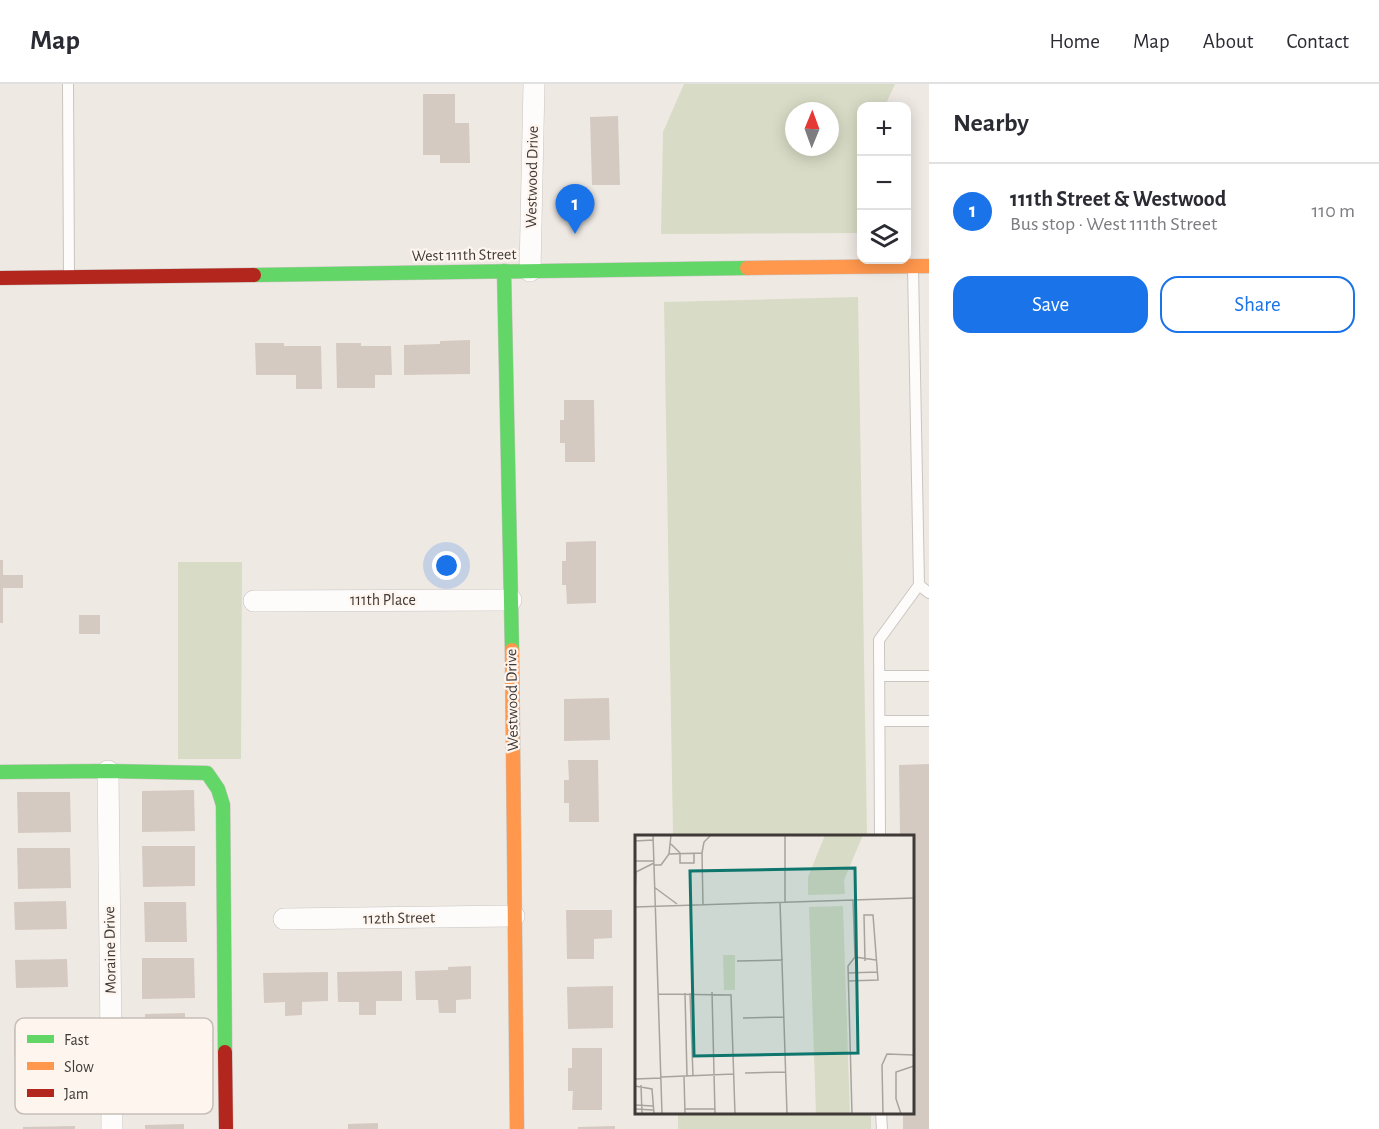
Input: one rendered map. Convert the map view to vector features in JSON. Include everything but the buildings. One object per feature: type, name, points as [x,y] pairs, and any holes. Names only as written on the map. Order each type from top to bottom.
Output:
[{"type":"street","name":"Westwood Drive","points":[[530,271],[534,84]]},
{"type":"street","name":"West 111th Street","points":[[0,278],[929,266]]},
{"type":"street","name":"Westwood Drive","points":[[504,272],[511,600],[517,1129]]},
{"type":"street","name":"111th Place","points":[[254,601],[511,600]]},
{"type":"street","name":"Moraine Drive","points":[[108,771],[111,1018]]},
{"type":"street","points":[[0,772],[207,773],[218,789],[223,805],[226,1129]]},
{"type":"street","name":"112th Street","points":[[284,919],[514,916]]},
{"type":"street","name":"Moraine Drive","points":[[112,1114],[112,1129]]},
{"type":"lane","points":[[68,84],[69,277]]},
{"type":"lane","points":[[880,835],[879,640],[919,585],[913,266]]},
{"type":"lane","points":[[919,585],[929,593]]},
{"type":"lane","points":[[879,676],[929,676]]},
{"type":"lane","points":[[880,721],[929,721]]},
{"type":"lane","points":[[881,1114],[882,1129]]},
{"type":"green space","points":[[684,84],[895,84],[887,102],[857,102],[857,233],[661,234],[663,132]]},
{"type":"green space","points":[[858,297],[867,835],[673,835],[664,302]]},
{"type":"green space","points":[[178,562],[242,562],[241,759],[178,759]]},
{"type":"green space","points":[[678,1114],[871,1114],[871,1129],[678,1129]]},
{"type":"traffic: fast","points":[[254,275],[747,268]]},
{"type":"traffic: fast","points":[[504,271],[512,650]]},
{"type":"traffic: fast","points":[[0,772],[207,773],[218,789],[223,805],[225,1052]]},
{"type":"traffic: slow","points":[[747,268],[929,266]]},
{"type":"traffic: slow","points":[[512,650],[517,1129]]},
{"type":"traffic: jam","points":[[0,278],[254,275]]},
{"type":"traffic: jam","points":[[225,1052],[226,1129]]},
{"type":"place","name":"111th Street & Westwood","points":[[575,234]]}]
